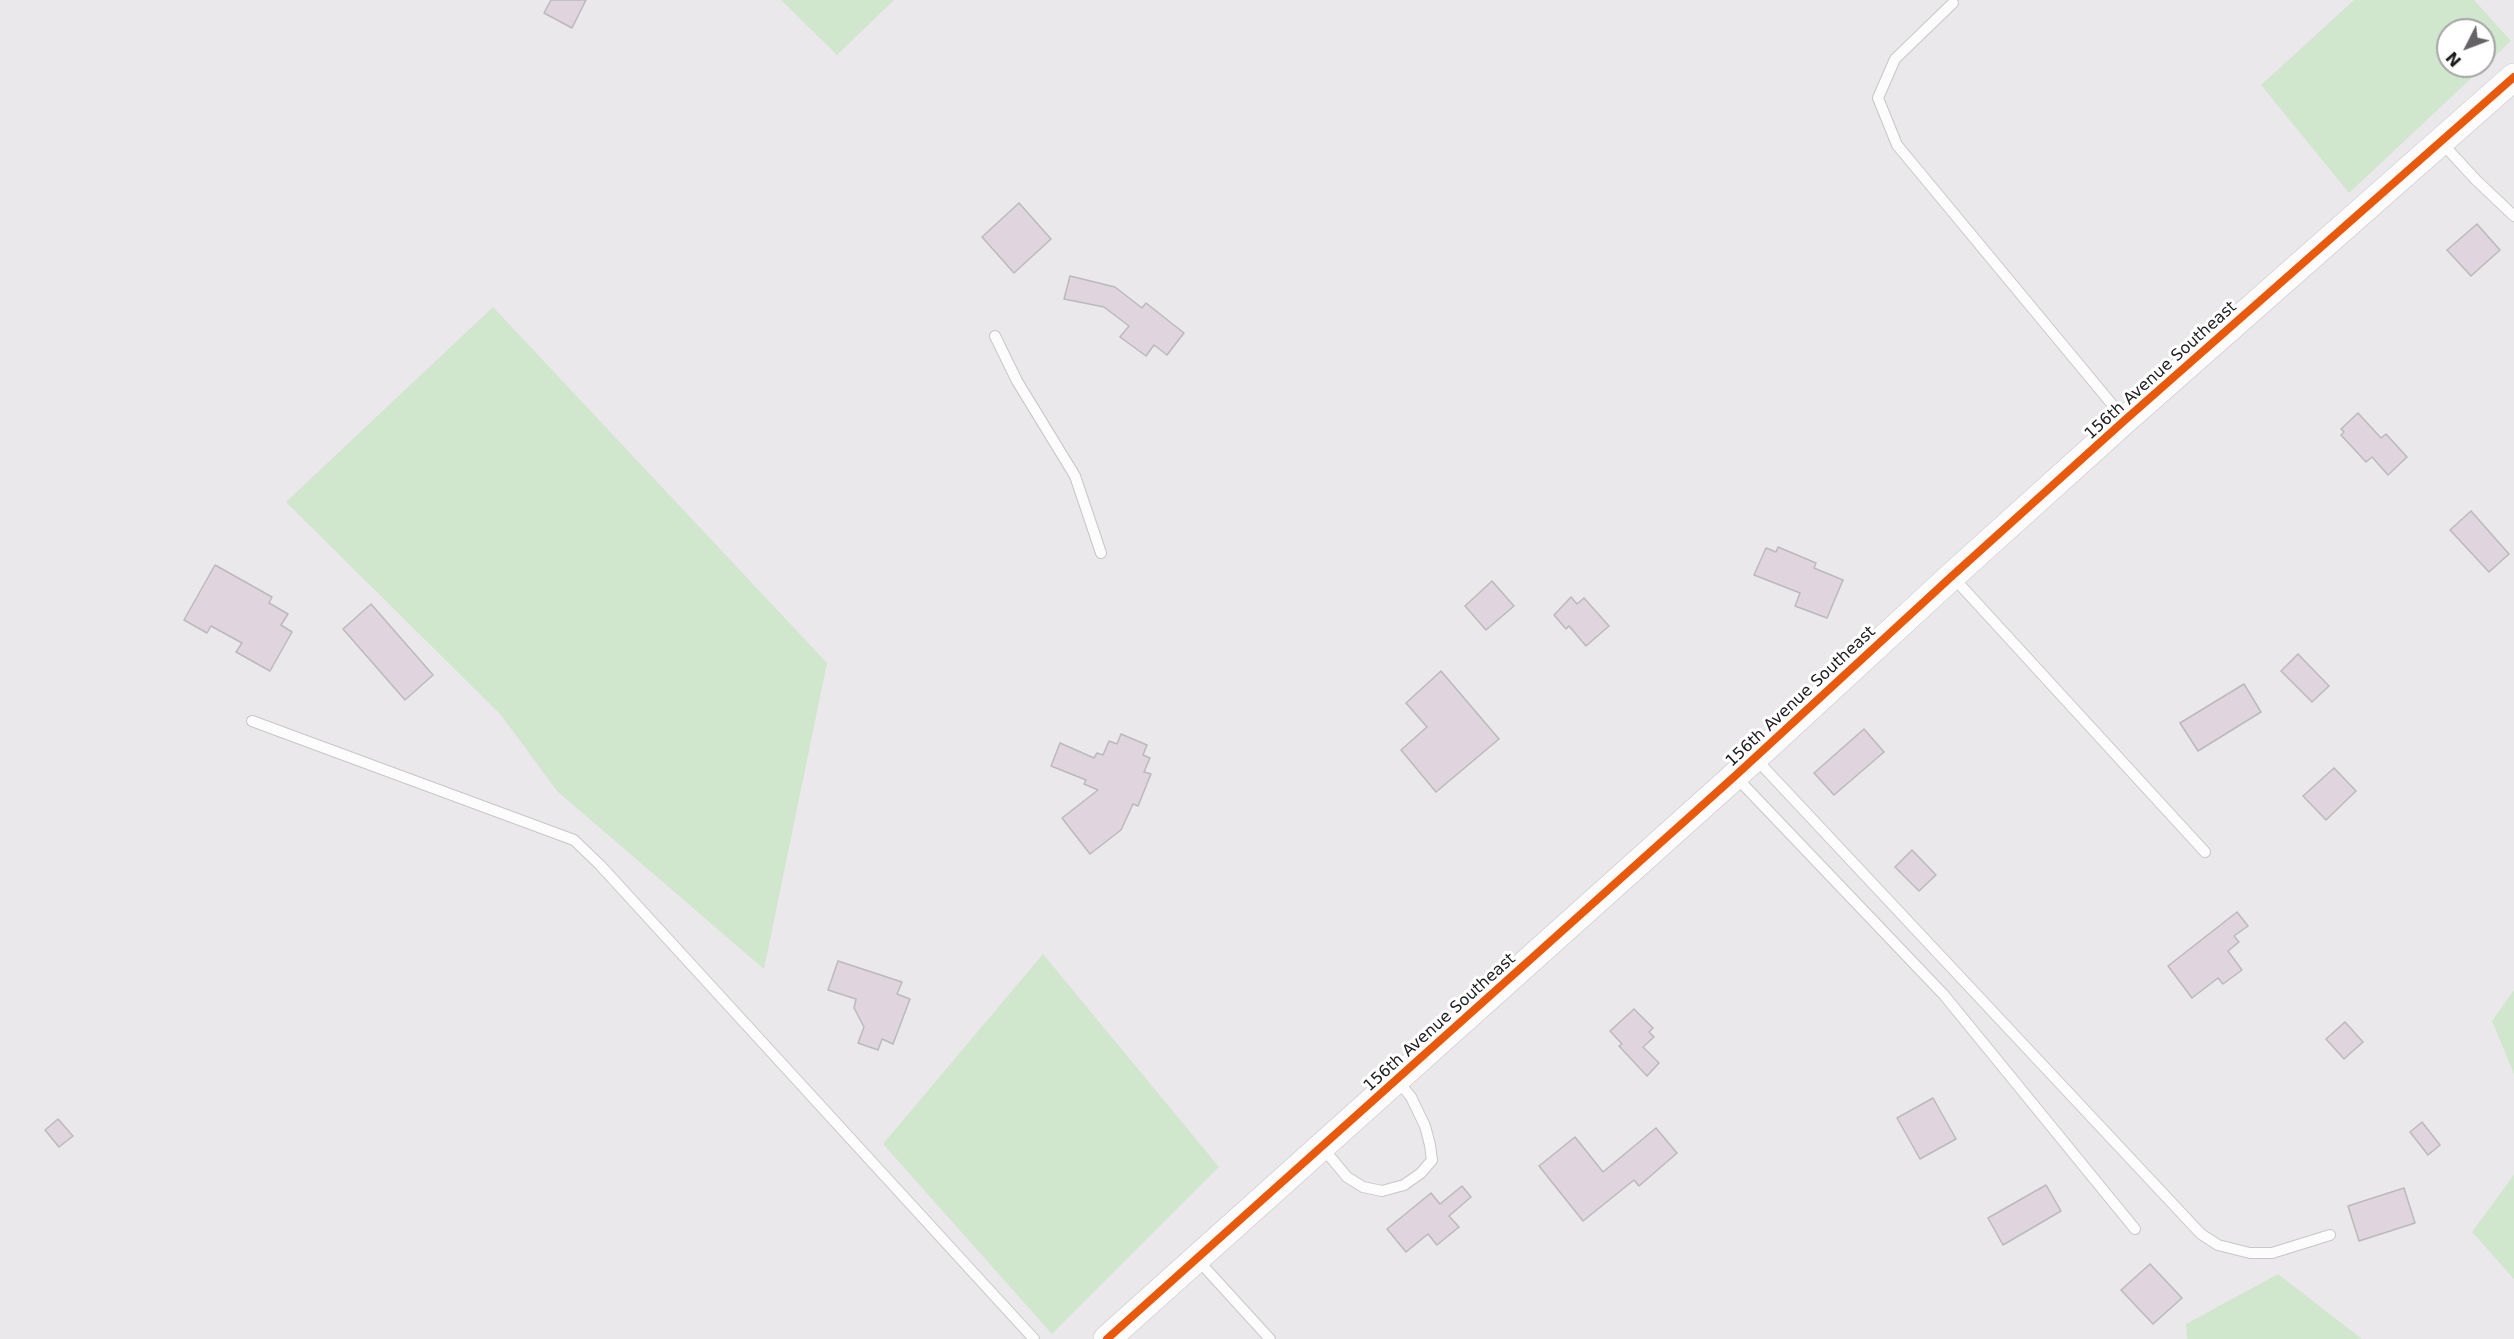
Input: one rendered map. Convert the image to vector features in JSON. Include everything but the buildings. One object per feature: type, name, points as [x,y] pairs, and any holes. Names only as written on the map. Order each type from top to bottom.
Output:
[{"type":"street","name":"156th Avenue Southeast","points":[[1116,1336],[1197,1259],[1755,758],[2125,420],[2514,77]]},
{"type":"lane","points":[[1953,3],[1895,59],[1878,98],[1897,144],[2125,420]]},
{"type":"lane","points":[[2441,142],[2514,216]]},
{"type":"lane","points":[[995,336],[1017,381],[1075,476],[1101,553]]},
{"type":"lane","points":[[1952,576],[2205,852]]},
{"type":"lane","points":[[252,721],[574,840],[608,873],[1034,1339]]},
{"type":"lane","points":[[1755,758],[2200,1234],[2218,1245],[2250,1253],[2272,1253],[2330,1235]]},
{"type":"lane","points":[[1735,776],[1944,995],[2135,1229]]},
{"type":"lane","points":[[1322,1146],[1347,1177],[1362,1187],[1382,1191],[1404,1185],[1421,1173],[1432,1160],[1425,1126],[1411,1097],[1396,1080]]},
{"type":"lane","points":[[1197,1259],[1270,1339]]},
{"type":"green space","points":[[781,0],[894,0],[837,55]]},
{"type":"green space","points":[[2354,0],[2474,0],[2490,18],[2436,18],[2436,78],[2472,78],[2349,193],[2261,85]]},
{"type":"green space","points":[[2496,24],[2511,41],[2496,55]]},
{"type":"green space","points":[[493,307],[827,663],[764,969],[557,791],[501,715],[286,502]]},
{"type":"green space","points":[[1043,954],[1219,1167],[1052,1334],[883,1144]]},
{"type":"green space","points":[[2514,990],[2514,1074],[2492,1021]]},
{"type":"green space","points":[[2514,1175],[2514,1279],[2472,1232]]},
{"type":"green space","points":[[2278,1274],[2362,1339],[2187,1339],[2186,1324]]},
{"type":"cycle path","points":[[1107,1339],[1735,776],[2125,420],[2514,77]]}]
